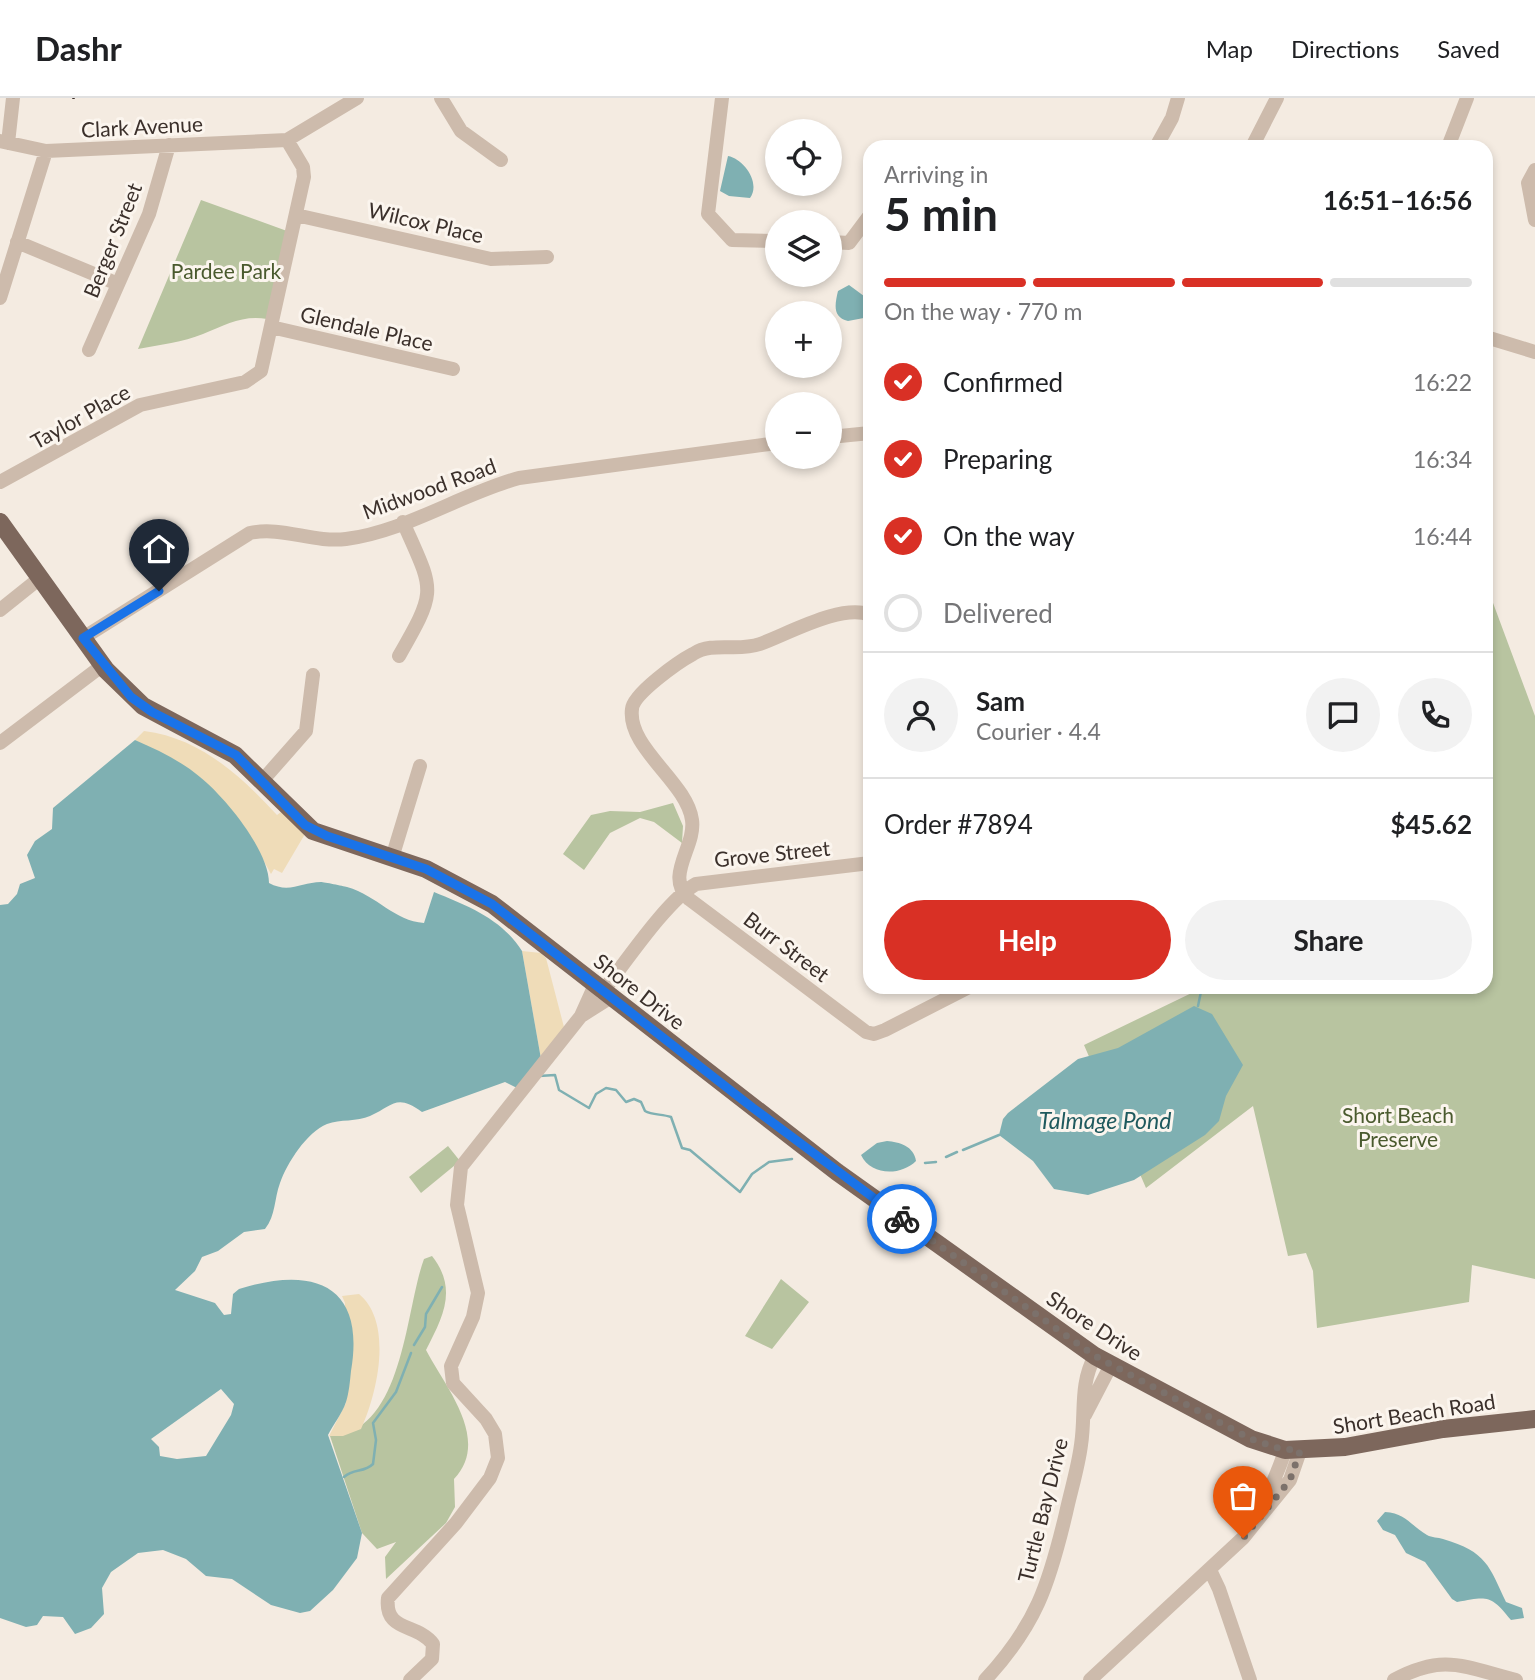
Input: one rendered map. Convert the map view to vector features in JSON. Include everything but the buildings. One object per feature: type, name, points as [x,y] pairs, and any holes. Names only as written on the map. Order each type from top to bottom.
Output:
[{"type":"main road","name":"Shore Drive","points":[[0,522],[103,665],[143,706],[223,747],[313,831],[436,873],[479,895],[837,1172],[1095,1356],[1251,1439],[1292,1450]]},
{"type":"main road","name":"Short Beach Road","points":[[1292,1450],[1345,1447],[1443,1429],[1535,1419]]},
{"type":"street","points":[[4,142],[13,98]]},
{"type":"street","points":[[325,98],[333,112]]},
{"type":"street","points":[[271,327],[304,177],[303,167],[287,140],[357,98]]},
{"type":"street","points":[[441,98],[461,131],[501,160]]},
{"type":"street","points":[[722,98],[708,214],[732,240],[765,241]]},
{"type":"street","points":[[1160,140],[1172,118],[1178,98]]},
{"type":"street","points":[[1256,140],[1277,98]]},
{"type":"street","points":[[1451,140],[1467,98]]},
{"type":"street","name":"Clark Avenue","points":[[4,142],[46,151],[287,140]]},
{"type":"street","name":"Berger Street","points":[[89,350],[149,214],[169,145]]},
{"type":"street","points":[[0,298],[6,255],[17,242],[46,151]]},
{"type":"street","points":[[1535,170],[1528,183],[1535,220]]},
{"type":"street","name":"Wilcox Place","points":[[296,215],[491,259],[547,257]]},
{"type":"street","points":[[842,243],[849,243],[863,224]]},
{"type":"street","points":[[17,242],[118,285]]},
{"type":"street","name":"Glendale Place","points":[[271,327],[453,369]]},
{"type":"street","name":"Taylor Place","points":[[0,482],[140,405],[245,382],[261,371],[271,327]]},
{"type":"street","points":[[1493,339],[1535,352]]},
{"type":"street","points":[[842,436],[863,434]]},
{"type":"street","name":"Midwood Road","points":[[83,638],[250,533],[263,530],[309,538],[346,539],[374,534],[481,489],[519,478],[765,445]]},
{"type":"street","points":[[399,656],[425,611],[429,583],[403,522]]},
{"type":"street","points":[[0,610],[40,578]]},
{"type":"street","points":[[683,893],[678,877],[692,833],[692,818],[686,803],[648,750],[636,728],[631,712],[634,699],[693,653],[710,647],[750,647],[850,610],[863,613]]},
{"type":"street","points":[[0,743],[103,665]]},
{"type":"street","points":[[262,782],[306,732],[313,675]]},
{"type":"street","points":[[392,858],[420,766]]},
{"type":"street","name":"Grove Street","points":[[410,1680],[432,1659],[433,1644],[425,1635],[400,1625],[391,1618],[387,1609],[388,1598],[456,1522],[490,1478],[498,1458],[495,1434],[486,1419],[459,1393],[450,1374],[473,1317],[478,1293],[457,1206],[461,1167],[683,893],[696,884],[710,881],[771,877],[863,864]]},
{"type":"street","name":"Burr Street","points":[[683,893],[866,1032],[874,1034],[885,1030],[955,994]]},
{"type":"street","name":"Turtle Bay Drive","points":[[1085,1415],[1082,1400],[1084,1383],[1095,1356]]},
{"type":"street","name":"Turtle Bay Drive","points":[[985,1680],[1027,1628],[1043,1596],[1075,1477],[1085,1415],[1111,1365]]},
{"type":"street","points":[[1090,1680],[1243,1538],[1259,1517],[1264,1499],[1292,1450]]},
{"type":"street","points":[[1210,1570],[1219,1588],[1250,1680]]},
{"type":"street","points":[[1394,1680],[1427,1665],[1447,1662],[1516,1680]]},
{"type":"green space","name":"Pardee Park","points":[[201,200],[287,231],[267,319],[242,320],[188,339],[138,349]]},
{"type":"green space","name":"Short Beach Preserve","points":[[1493,603],[1535,716],[1535,1279],[1472,1265],[1469,1302],[1317,1328],[1313,1271],[1306,1253],[1288,1256],[1253,1106],[1146,1188],[1084,1045],[1190,994],[1493,994]]},
{"type":"green space","points":[[673,803],[683,826],[682,843],[654,822],[640,818],[610,833],[584,870],[563,854],[591,815],[610,811],[640,812]]},
{"type":"green space","points":[[448,1146],[460,1161],[421,1193],[409,1177]]},
{"type":"green space","points":[[432,1256],[440,1268],[446,1292],[438,1326],[426,1350],[461,1414],[467,1431],[468,1448],[464,1464],[454,1479],[455,1507],[446,1523],[386,1579],[385,1557],[396,1542],[377,1549],[362,1533],[330,1436],[355,1430],[373,1414],[387,1392],[398,1366],[424,1259]]},
{"type":"green space","points":[[781,1279],[809,1302],[772,1349],[745,1336]]},
{"type":"sand","points":[[144,731],[183,741],[201,750],[233,773],[277,815],[281,812],[305,834],[282,873],[274,869],[271,874],[246,829],[201,778],[135,740]]},
{"type":"sand","points":[[522,951],[541,953],[546,958],[565,1031],[541,1059]]},
{"type":"sand","points":[[359,1294],[370,1307],[376,1322],[379,1340],[377,1379],[361,1429],[343,1436],[329,1436],[346,1403],[345,1303],[342,1296]]},
{"type":"water","points":[[728,156],[740,162],[749,173],[753,186],[750,198],[729,196],[720,191]]},
{"type":"water","points":[[849,285],[863,295],[863,318],[848,321],[843,319],[842,301],[837,301],[838,291]]},
{"type":"water","points":[[135,740],[185,766],[222,798],[254,841],[267,870],[269,883],[289,888],[314,882],[347,887],[368,896],[404,918],[424,923],[434,892],[472,908],[494,922],[505,930],[522,951],[541,1059],[517,1088],[505,1082],[422,1112],[406,1103],[395,1103],[365,1118],[332,1122],[320,1128],[305,1141],[287,1166],[265,1229],[244,1232],[218,1251],[202,1257],[195,1271],[175,1290],[215,1303],[224,1315],[231,1314],[233,1294],[239,1289],[265,1282],[310,1282],[328,1288],[341,1300],[350,1318],[353,1341],[348,1395],[328,1435],[362,1533],[357,1558],[333,1590],[310,1611],[300,1613],[271,1605],[232,1579],[206,1576],[186,1559],[163,1550],[138,1553],[111,1572],[102,1588],[104,1614],[91,1628],[75,1634],[63,1617],[43,1616],[37,1625],[26,1627],[0,1618],[0,905],[8,904],[17,894],[20,884],[35,878],[27,855],[35,841],[52,829],[53,808]],"holes":[[[221,1389],[234,1404],[231,1415],[206,1456],[177,1459],[160,1456],[159,1447],[151,1439]]]},
{"type":"water","name":"Talmage Pond","points":[[1194,1006],[1212,1014],[1243,1065],[1226,1096],[1219,1121],[1205,1135],[1134,1180],[1088,1195],[1054,1189],[1033,1161],[999,1135],[1003,1119],[1008,1113],[1078,1059],[1118,1048]]},
{"type":"water","points":[[887,1141],[909,1148],[916,1161],[895,1171],[887,1172],[872,1167],[861,1155],[877,1143]]},
{"type":"water","points":[[1385,1512],[1403,1517],[1429,1536],[1458,1544],[1478,1555],[1490,1570],[1506,1602],[1522,1608],[1524,1618],[1511,1620],[1488,1599],[1457,1602],[1452,1599],[1425,1562],[1406,1553],[1395,1535],[1383,1530],[1377,1521]]},
{"type":"waterway","points":[[1198,1006],[1201,994]]},
{"type":"waterway","points":[[539,1076],[555,1075],[559,1090],[589,1108],[596,1094],[606,1088],[616,1090],[626,1102],[634,1099],[641,1102],[645,1111],[671,1117],[682,1148],[690,1150],[740,1192],[752,1174],[769,1162],[792,1159]]},
{"type":"waterway","points":[[963,1150],[999,1135]]},
{"type":"waterway","points":[[946,1157],[957,1152]]},
{"type":"waterway","points":[[925,1163],[936,1162]]},
{"type":"waterway","points":[[414,1345],[425,1327],[426,1314],[442,1287]]},
{"type":"waterway","points":[[344,1477],[373,1464],[376,1440],[373,1423],[396,1392],[411,1353]]},
{"type":"way so far","points":[[902,1219],[1095,1356],[1251,1439],[1285,1450],[1300,1451],[1290,1480],[1243,1538]]},
{"type":"route","points":[[159,591],[83,638],[131,697],[152,712],[236,755],[313,831],[426,869],[492,904],[753,1108],[902,1219]]}]
